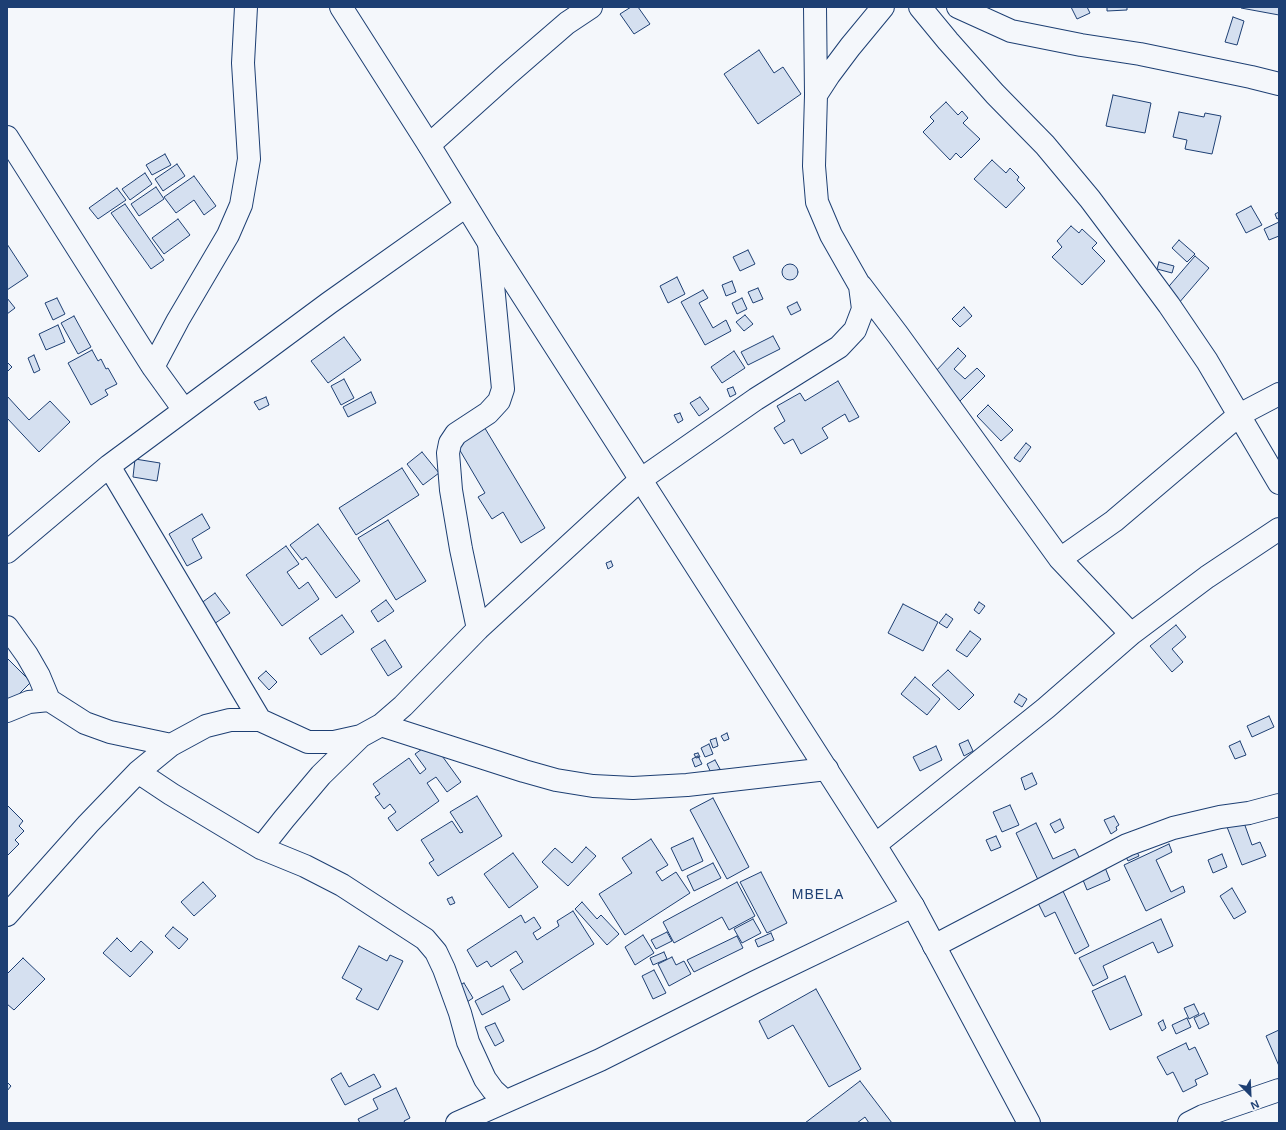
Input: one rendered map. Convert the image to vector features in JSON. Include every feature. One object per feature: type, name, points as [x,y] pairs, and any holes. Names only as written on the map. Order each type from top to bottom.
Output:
[{"type":"main road","points":[[153,367],[178,320],[228,235],[241,205],[249,159],[243,63],[246,7]]},
{"type":"main road","points":[[341,7],[429,145],[489,243],[913,906],[1030,1123]]},
{"type":"main road","points":[[429,145],[567,23],[591,7]]},
{"type":"main road","points":[[815,7],[816,95],[814,166],[817,202],[831,235],[860,286],[898,335],[1060,559],[1131,634]]},
{"type":"main road","points":[[816,95],[845,53],[883,7]]},
{"type":"main road","points":[[920,7],[995,94],[1045,145],[1090,199],[1169,305],[1207,361],[1279,483]]},
{"type":"main road","points":[[958,7],[1011,31],[1081,45],[1140,54],[1251,76],[1279,84]]},
{"type":"main road","points":[[7,137],[153,367],[184,410]]},
{"type":"main road","points":[[9,547],[109,466],[184,410],[329,303],[466,206]]},
{"type":"main road","points":[[478,629],[461,549],[451,490],[448,453],[450,443],[456,434],[488,413],[499,401],[503,389],[489,243]]},
{"type":"main road","points":[[262,848],[284,819],[322,775],[361,736],[381,725],[403,706],[478,629],[640,480],[756,399],[839,347],[855,330],[863,309],[860,286]]},
{"type":"main road","points":[[1060,559],[1114,521],[1240,415],[1279,394]]},
{"type":"main road","points":[[109,466],[260,720]]},
{"type":"main road","points":[[875,845],[1046,708],[1131,634],[1207,578],[1279,529]]},
{"type":"main road","points":[[7,627],[27,655],[39,676],[49,700],[91,726],[110,732],[171,745]]},
{"type":"main road","points":[[7,711],[29,702],[49,700]]},
{"type":"main road","points":[[7,915],[88,824],[138,772],[171,745],[206,726],[230,720],[260,720],[308,742],[334,742],[361,736]]},
{"type":"main road","points":[[381,725],[524,771],[556,780],[593,786],[633,788],[687,785],[826,769]]},
{"type":"main road","points":[[138,772],[171,794],[262,848],[305,866],[342,885],[425,939],[436,952],[444,969],[460,1013],[468,1042],[485,1079],[493,1090],[505,1101]]},
{"type":"main road","points":[[934,946],[1127,845],[1173,828],[1220,817],[1249,813],[1279,805]]},
{"type":"main road","points":[[457,1123],[600,1060],[913,906]]},
{"type":"main road","points":[[1189,1123],[1203,1116],[1279,1090]]},
{"type":"building","points":[[631,7],[638,7],[650,24],[634,34],[620,14]]},
{"type":"building","points":[[1071,7],[1087,7],[1090,13],[1077,19]]},
{"type":"building","points":[[1107,7],[1127,7],[1127,10],[1107,11]]},
{"type":"building","points":[[1279,7],[1279,15],[1241,8]]},
{"type":"building","points":[[1233,17],[1244,21],[1237,45],[1225,42]]},
{"type":"building","points":[[759,50],[774,73],[783,67],[801,94],[758,124],[724,74]]},
{"type":"building","points":[[1113,95],[1151,103],[1145,133],[1106,126]]},
{"type":"building","points":[[946,102],[958,115],[962,111],[968,118],[963,123],[980,139],[961,158],[956,153],[950,160],[923,132],[934,121],[930,117]]},
{"type":"building","points":[[1179,112],[1204,117],[1205,113],[1221,116],[1212,154],[1185,149],[1187,140],[1173,137]]},
{"type":"building","points":[[165,154],[171,165],[152,175],[146,165]]},
{"type":"building","points":[[992,160],[1006,173],[1010,168],[1019,177],[1017,180],[1025,188],[1006,208],[974,179]]},
{"type":"building","points":[[177,164],[185,176],[163,191],[155,179]]},
{"type":"building","points":[[145,173],[152,184],[130,200],[122,189]]},
{"type":"building","points":[[194,176],[216,206],[204,215],[194,200],[176,213],[164,197]]},
{"type":"building","points":[[156,187],[164,199],[139,216],[131,204]]},
{"type":"building","points":[[117,188],[126,200],[98,219],[89,208]]},
{"type":"building","points":[[125,204],[164,260],[151,269],[111,213]]},
{"type":"building","points":[[1251,206],[1262,225],[1246,233],[1236,214]]},
{"type":"building","points":[[1279,212],[1279,218],[1277,219],[1275,214]]},
{"type":"building","points":[[178,219],[190,235],[164,254],[152,238]]},
{"type":"building","points":[[1279,222],[1279,236],[1269,240],[1264,229]]},
{"type":"building","points":[[1071,226],[1079,233],[1082,229],[1097,243],[1092,248],[1105,261],[1082,285],[1052,257],[1062,247],[1057,241]]},
{"type":"building","points":[[1179,240],[1195,254],[1187,262],[1172,248]]},
{"type":"building","points":[[7,244],[28,276],[7,290]]},
{"type":"building","points":[[748,250],[755,264],[740,271],[733,257]]},
{"type":"building","points":[[1195,256],[1209,268],[1178,304],[1164,292]]},
{"type":"building","points":[[1159,262],[1174,266],[1172,273],[1157,269]]},
{"type":"building","points":[[790,264],[796,266],[798,272],[796,278],[790,280],[784,278],[782,272],[784,266]]},
{"type":"building","points":[[677,277],[685,294],[668,303],[660,286]]},
{"type":"building","points":[[732,281],[736,292],[726,296],[722,285]]},
{"type":"building","points":[[758,288],[763,299],[753,303],[748,292]]},
{"type":"building","points":[[703,290],[708,298],[699,303],[713,328],[726,320],[731,331],[705,345],[681,302]]},
{"type":"building","points":[[7,298],[15,308],[7,314]]},
{"type":"building","points":[[57,298],[65,314],[53,320],[45,303]]},
{"type":"building","points":[[742,298],[747,309],[737,314],[732,303]]},
{"type":"building","points":[[797,302],[801,310],[791,315],[787,307]]},
{"type":"building","points":[[964,307],[972,316],[960,327],[952,319]]},
{"type":"building","points":[[745,315],[753,324],[744,331],[736,322]]},
{"type":"building","points":[[74,316],[91,347],[78,354],[61,323]]},
{"type":"building","points":[[58,325],[65,342],[46,350],[39,334]]},
{"type":"building","points":[[773,336],[780,349],[748,365],[741,352]]},
{"type":"building","points":[[344,337],[361,360],[328,383],[311,361]]},
{"type":"building","points":[[958,348],[966,356],[954,369],[965,379],[977,368],[985,376],[958,403],[931,376]]},
{"type":"building","points":[[92,350],[98,361],[101,359],[106,369],[108,368],[117,384],[105,390],[108,395],[91,405],[68,363]]},
{"type":"building","points":[[734,351],[745,368],[722,383],[711,367]]},
{"type":"building","points":[[34,355],[40,370],[34,373],[28,358]]},
{"type":"building","points":[[7,362],[12,367],[7,372]]},
{"type":"building","points":[[344,379],[354,398],[341,405],[331,386]]},
{"type":"building","points":[[838,381],[859,417],[849,422],[845,414],[822,428],[828,438],[801,454],[793,439],[784,444],[774,428],[785,421],[777,406],[800,393],[805,401]]},
{"type":"building","points":[[733,387],[736,394],[730,397],[727,389]]},
{"type":"building","points":[[371,392],[376,403],[348,417],[343,407]]},
{"type":"building","points":[[7,396],[29,420],[50,401],[70,422],[39,452],[7,418]]},
{"type":"building","points":[[266,397],[269,405],[259,410],[254,402]]},
{"type":"building","points":[[700,397],[709,409],[699,416],[690,403]]},
{"type":"building","points":[[988,405],[1013,430],[1001,441],[977,416]]},
{"type":"building","points":[[680,413],[683,420],[678,423],[674,415]]},
{"type":"building","points":[[483,425],[545,528],[521,543],[503,512],[492,519],[478,497],[485,493],[455,442]]},
{"type":"building","points":[[1026,443],[1031,447],[1020,462],[1014,458]]},
{"type":"building","points":[[422,452],[439,473],[423,485],[407,464]]},
{"type":"building","points":[[135,459],[160,463],[157,481],[133,477]]},
{"type":"building","points":[[402,468],[419,495],[356,535],[339,508]]},
{"type":"building","points":[[202,514],[210,528],[192,539],[202,558],[187,566],[169,534]]},
{"type":"building","points":[[388,520],[426,581],[396,600],[358,538]]},
{"type":"building","points":[[318,524],[360,581],[336,598],[306,557],[302,560],[290,545]]},
{"type":"building","points":[[286,546],[299,564],[287,572],[299,589],[308,582],[319,599],[282,626],[246,575]]},
{"type":"building","points":[[611,561],[613,566],[608,569],[606,563]]},
{"type":"building","points":[[215,593],[230,613],[214,624],[200,604]]},
{"type":"building","points":[[386,600],[394,611],[378,622],[371,611]]},
{"type":"building","points":[[979,602],[985,606],[979,614],[974,610]]},
{"type":"building","points":[[903,604],[938,622],[923,651],[888,633]]},
{"type":"building","points":[[946,614],[953,619],[947,628],[939,623]]},
{"type":"building","points":[[342,615],[354,632],[321,655],[309,638]]},
{"type":"building","points":[[1176,625],[1186,637],[1172,649],[1183,662],[1172,672],[1150,646]]},
{"type":"building","points":[[970,631],[981,639],[967,657],[956,650]]},
{"type":"building","points":[[385,640],[402,667],[388,676],[371,649]]},
{"type":"building","points":[[7,658],[31,682],[7,706]]},
{"type":"building","points":[[948,670],[974,695],[959,710],[932,685]]},
{"type":"building","points":[[266,671],[277,682],[269,690],[258,678]]},
{"type":"building","points":[[915,677],[940,699],[927,715],[901,694]]},
{"type":"building","points":[[1019,694],[1027,699],[1022,707],[1014,702]]},
{"type":"building","points":[[1269,716],[1274,727],[1252,737],[1247,726]]},
{"type":"building","points":[[727,733],[729,739],[724,741],[721,736]]},
{"type":"building","points":[[716,738],[718,746],[713,748],[710,740]]},
{"type":"building","points":[[968,740],[973,751],[964,756],[959,744]]},
{"type":"building","points":[[1240,741],[1246,755],[1235,759],[1229,746]]},
{"type":"building","points":[[432,742],[461,782],[447,792],[436,777],[427,783],[439,801],[397,831],[388,818],[396,812],[390,804],[384,809],[375,797],[380,794],[373,784],[409,758],[420,774],[426,769],[415,754]]},
{"type":"building","points":[[709,744],[713,754],[705,757],[701,748]]},
{"type":"building","points":[[936,746],[942,760],[920,771],[913,757]]},
{"type":"building","points":[[698,753],[700,757],[696,758],[694,754]]},
{"type":"building","points":[[698,756],[702,764],[695,767],[692,759]]},
{"type":"building","points":[[715,760],[720,769],[711,773],[707,764]]},
{"type":"building","points":[[1032,773],[1037,784],[1025,790],[1021,778]]},
{"type":"building","points":[[477,796],[502,836],[438,876],[429,863],[434,860],[421,840],[452,821],[460,833],[463,832],[450,812]]},
{"type":"building","points":[[713,798],[749,867],[727,879],[690,810]]},
{"type":"building","points":[[7,805],[23,821],[19,826],[24,831],[15,840],[19,844],[7,856]]},
{"type":"building","points":[[1010,805],[1019,825],[1002,832],[993,812]]},
{"type":"building","points":[[1114,816],[1119,825],[1116,827],[1117,830],[1111,834],[1104,820]]},
{"type":"building","points":[[1060,819],[1064,828],[1055,833],[1050,824]]},
{"type":"building","points":[[1243,820],[1252,845],[1260,842],[1266,856],[1242,865],[1227,827]]},
{"type":"building","points":[[1036,823],[1053,859],[1075,849],[1080,859],[1040,884],[1016,833]]},
{"type":"building","points":[[996,836],[1001,847],[991,851],[986,840]]},
{"type":"building","points":[[693,838],[703,861],[682,871],[671,848]]},
{"type":"building","points":[[651,839],[668,865],[656,872],[662,881],[676,872],[690,893],[625,935],[599,894],[632,873],[622,858]]},
{"type":"building","points":[[1169,844],[1172,852],[1156,860],[1171,892],[1183,886],[1185,892],[1146,911],[1124,865]]},
{"type":"building","points":[[586,847],[596,856],[568,886],[542,862],[555,848],[572,863]]},
{"type":"building","points":[[1136,850],[1139,856],[1128,861],[1125,855]]},
{"type":"building","points":[[513,853],[538,887],[509,908],[484,874]]},
{"type":"building","points":[[1222,854],[1227,867],[1213,873],[1208,860]]},
{"type":"building","points":[[713,863],[721,878],[694,891],[687,876]]},
{"type":"building","points":[[1104,865],[1110,880],[1087,890],[1081,875]]},
{"type":"building","points":[[761,872],[787,923],[767,933],[740,882]]},
{"type":"building","points":[[203,882],[216,896],[194,916],[181,902]]},
{"type":"building","points":[[737,882],[755,916],[729,930],[722,917],[674,943],[663,922]]},
{"type":"building","points":[[1232,888],[1246,912],[1234,919],[1220,896]]},
{"type":"building","points":[[1062,889],[1089,946],[1075,954],[1055,912],[1045,917],[1037,901]]},
{"type":"building","points":[[452,897],[455,903],[450,905],[447,899]]},
{"type":"building","points":[[582,902],[597,919],[601,915],[619,934],[607,945],[575,909]]},
{"type":"building","points":[[573,911],[594,944],[523,990],[510,970],[523,962],[516,951],[491,967],[487,961],[477,967],[467,950],[521,915],[525,923],[534,917],[541,928],[533,933],[537,940],[559,926],[557,921]]},
{"type":"building","points":[[753,919],[761,933],[742,943],[734,929]]},
{"type":"building","points":[[1161,919],[1173,946],[1158,953],[1153,942],[1103,966],[1108,978],[1093,986],[1079,958]]},
{"type":"building","points":[[173,927],[188,939],[179,949],[165,936]]},
{"type":"building","points":[[667,932],[672,941],[656,949],[651,940]]},
{"type":"building","points":[[771,933],[774,940],[758,947],[755,940]]},
{"type":"building","points":[[643,935],[654,953],[635,965],[625,947]]},
{"type":"building","points":[[737,936],[743,948],[694,972],[687,960]]},
{"type":"building","points":[[117,938],[131,952],[141,941],[153,952],[130,977],[103,953]]},
{"type":"building","points":[[359,946],[387,961],[390,955],[403,961],[378,1010],[356,999],[362,989],[342,978]]},
{"type":"building","points":[[664,952],[667,959],[653,965],[650,958]]},
{"type":"building","points":[[672,957],[676,965],[684,961],[691,974],[669,986],[658,964]]},
{"type":"building","points":[[23,958],[45,979],[14,1010],[7,1004],[7,974]]},
{"type":"building","points":[[654,970],[666,993],[653,999],[642,976]]},
{"type":"building","points":[[1125,976],[1142,1015],[1110,1030],[1092,991]]},
{"type":"building","points":[[464,983],[473,998],[467,1002],[458,986]]},
{"type":"building","points":[[503,986],[510,1000],[482,1015],[475,1001]]},
{"type":"building","points":[[816,989],[861,1069],[829,1087],[793,1025],[768,1039],[759,1021]]},
{"type":"building","points":[[1194,1004],[1199,1014],[1189,1019],[1184,1008]]},
{"type":"building","points":[[1204,1013],[1209,1024],[1199,1029],[1194,1018]]},
{"type":"building","points":[[1187,1018],[1191,1027],[1176,1034],[1172,1025]]},
{"type":"building","points":[[1163,1020],[1166,1028],[1162,1031],[1158,1023]]},
{"type":"building","points":[[495,1023],[504,1041],[495,1046],[485,1027]]},
{"type":"building","points":[[1279,1030],[1279,1066],[1266,1036]]},
{"type":"building","points":[[1186,1043],[1189,1050],[1195,1047],[1208,1074],[1195,1080],[1197,1085],[1183,1092],[1173,1072],[1167,1075],[1157,1057]]},
{"type":"building","points":[[341,1073],[349,1087],[374,1074],[381,1087],[345,1105],[331,1079]]},
{"type":"building","points":[[860,1081],[892,1123],[869,1123],[865,1117],[857,1123],[805,1123]]},
{"type":"building","points":[[7,1082],[11,1086],[7,1091]]},
{"type":"building","points":[[396,1088],[410,1118],[404,1121],[405,1123],[360,1123],[358,1119],[378,1109],[373,1099]]},
{"type":"district","name":"MBELA","points":[[818,895]]}]
